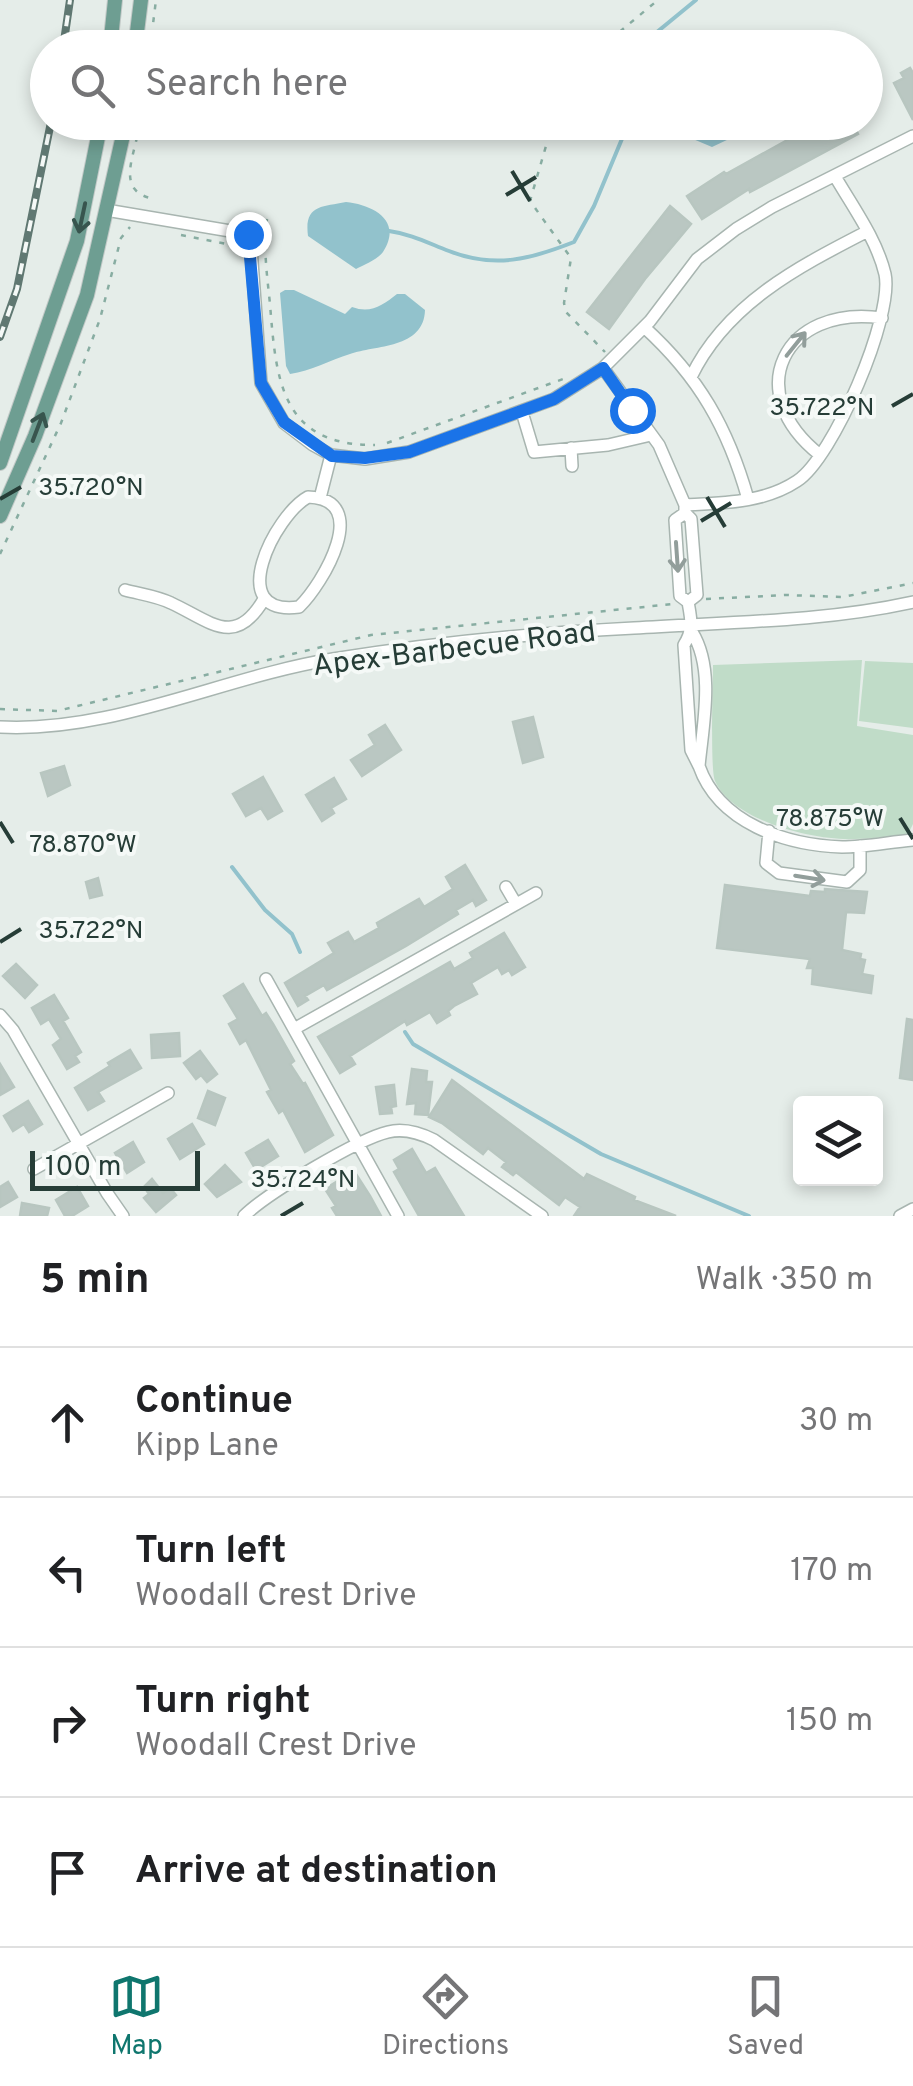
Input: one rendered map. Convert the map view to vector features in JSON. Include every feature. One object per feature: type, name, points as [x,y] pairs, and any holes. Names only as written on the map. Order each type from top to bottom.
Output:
[{"type":"main road","points":[[112,30],[114,0]]},
{"type":"main road","points":[[137,30],[141,0]]},
{"type":"main road","points":[[1,458],[77,241],[97,140]]},
{"type":"main road","points":[[0,516],[35,436],[87,294],[122,140]]},
{"type":"street","points":[[106,210],[249,227],[261,383],[284,422],[332,456],[365,458],[409,452],[554,399],[603,368],[644,327],[698,259],[736,229],[913,136]]},
{"type":"street","points":[[836,178],[878,253],[886,277],[886,304],[836,429],[799,480],[775,493],[748,500],[685,509],[675,520],[680,596],[688,602],[692,628],[684,644],[691,750],[705,782],[723,806],[769,832],[827,846],[913,840]]},
{"type":"street","points":[[691,377],[700,359],[734,318],[764,289],[866,232]]},
{"type":"street","points":[[820,456],[802,442],[782,410],[777,385],[782,363],[796,340],[814,325],[838,316],[882,318]]},
{"type":"street","points":[[644,327],[678,358],[720,422],[735,453],[748,500]]},
{"type":"street","points":[[603,368],[651,434],[674,475],[685,509]]},
{"type":"street","points":[[522,412],[534,452],[608,445],[651,434]]},
{"type":"street","points":[[571,448],[572,466]]},
{"type":"street","points":[[320,498],[332,456]]},
{"type":"street","points":[[308,497],[320,498],[338,510],[342,522],[340,536],[312,594],[299,607],[291,608],[264,599],[258,579],[277,532],[296,504],[308,497]]},
{"type":"street","points":[[124,590],[166,600],[218,627],[228,628],[253,619],[264,599]]},
{"type":"street","name":"Apex-Barbecue Road","points":[[0,726],[51,726],[108,715],[332,659],[532,636],[692,628],[828,615],[913,602]]},
{"type":"street","points":[[769,832],[766,854],[772,870],[839,882],[853,878],[860,870],[860,846]]},
{"type":"street","points":[[506,887],[516,904]]},
{"type":"street","points":[[294,1029],[536,893]]},
{"type":"street","points":[[266,978],[398,1216]]},
{"type":"street","points":[[0,1014],[123,1216]]},
{"type":"street","points":[[34,1170],[168,1093]]},
{"type":"street","points":[[244,1216],[262,1200],[359,1144],[389,1132],[408,1131],[426,1136],[542,1216]]},
{"type":"street","points":[[900,1216],[913,1209]]},
{"type":"path","points":[[152,30],[156,0]]},
{"type":"path","points":[[622,30],[658,0]]},
{"type":"path","points":[[136,140],[129,176],[132,192],[150,198]]},
{"type":"path","points":[[548,140],[530,201],[571,258],[566,312],[605,352]]},
{"type":"path","points":[[268,218],[266,255],[278,381],[295,412],[320,433],[355,445],[390,442],[569,376]]},
{"type":"path","points":[[0,554],[60,423],[100,319],[125,227],[135,225]]},
{"type":"path","points":[[176,234],[232,245],[239,254],[246,253]]},
{"type":"green space","points":[[862,660],[857,726],[913,735],[913,824],[908,834],[837,839],[797,832],[756,817],[724,795],[713,774],[713,665]]},
{"type":"green space","points":[[865,661],[913,663],[913,728],[859,721]]},
{"type":"water","points":[[695,140],[727,140],[712,147]]},
{"type":"water","points":[[346,202],[375,211],[390,232],[381,255],[356,269],[308,236],[309,218],[316,209]]},
{"type":"water","points":[[294,290],[345,314],[352,307],[376,307],[397,294],[405,294],[425,310],[423,323],[407,339],[290,374],[280,293]]},
{"type":"building","points":[[910,68],[913,120],[894,83],[904,78],[901,73]]},
{"type":"building","points":[[787,140],[847,140],[750,192],[749,189],[702,219],[687,196]]},
{"type":"building","points":[[670,206],[691,224],[609,329],[587,312]]},
{"type":"building","points":[[533,717],[543,757],[523,763],[513,722]]},
{"type":"building","points":[[385,725],[401,750],[362,776],[351,760],[375,745],[369,735]]},
{"type":"building","points":[[64,766],[70,785],[48,796],[41,773]]},
{"type":"building","points":[[263,777],[282,811],[268,819],[261,808],[246,816],[233,794]]},
{"type":"building","points":[[334,778],[346,799],[331,808],[334,813],[322,821],[306,795]]},
{"type":"building","points":[[465,865],[486,900],[476,906],[473,900],[456,910],[458,914],[406,946],[327,990],[324,985],[305,996],[308,1000],[298,1006],[285,983],[334,953],[328,943],[348,932],[354,942],[379,928],[377,923],[419,899],[424,907],[453,889],[446,877]]},
{"type":"building","points":[[98,878],[102,895],[90,898],[86,882]]},
{"type":"building","points":[[725,885],[810,896],[811,891],[825,889],[867,892],[864,913],[846,912],[842,950],[861,954],[860,959],[865,960],[862,974],[873,976],[871,993],[812,984],[813,968],[807,968],[810,959],[717,948]]},
{"type":"building","points":[[504,933],[525,967],[512,975],[509,970],[502,974],[498,967],[471,983],[477,994],[454,1006],[448,1011],[450,1015],[437,1023],[430,1012],[407,1025],[405,1021],[350,1056],[355,1064],[340,1073],[318,1037],[450,962],[454,969],[473,958],[470,953]]},
{"type":"building","points":[[16,964],[37,985],[25,998],[3,976]]},
{"type":"building","points":[[243,984],[262,1016],[266,1013],[273,1024],[294,1061],[290,1064],[333,1135],[305,1152],[283,1110],[279,1113],[267,1092],[271,1090],[246,1040],[240,1044],[229,1024],[238,1019],[224,996]]},
{"type":"building","points":[[54,995],[81,1052],[75,1056],[79,1062],[67,1069],[53,1045],[61,1039],[49,1019],[41,1024],[32,1008]]},
{"type":"building","points":[[907,1019],[913,1020],[913,1080],[900,1078]]},
{"type":"building","points":[[179,1033],[180,1056],[152,1058],[151,1035]]},
{"type":"building","points":[[130,1050],[141,1068],[98,1092],[104,1101],[88,1110],[75,1088]]},
{"type":"building","points":[[200,1051],[217,1074],[207,1082],[201,1075],[196,1079],[184,1063]]},
{"type":"building","points":[[0,1064],[14,1087],[0,1095]]},
{"type":"building","points":[[412,1069],[427,1071],[426,1082],[432,1082],[428,1115],[415,1114],[416,1103],[407,1104]]},
{"type":"building","points":[[452,1080],[584,1179],[587,1174],[635,1197],[634,1200],[676,1216],[574,1216],[580,1207],[565,1197],[559,1205],[516,1172],[513,1175],[502,1167],[506,1162],[488,1148],[483,1154],[429,1117]]},
{"type":"building","points":[[394,1085],[396,1106],[391,1107],[392,1113],[380,1114],[376,1087]]},
{"type":"building","points":[[208,1091],[225,1098],[215,1125],[198,1118]]},
{"type":"building","points":[[28,1101],[42,1124],[29,1132],[24,1124],[13,1131],[4,1116]]},
{"type":"building","points":[[192,1124],[204,1144],[180,1159],[168,1139]]},
{"type":"building","points":[[268,1140],[278,1156],[256,1170],[246,1153]]},
{"type":"building","points":[[133,1142],[144,1162],[127,1173],[115,1153]]},
{"type":"building","points":[[412,1149],[426,1173],[435,1168],[464,1216],[419,1216],[394,1172],[399,1169],[394,1160]]},
{"type":"building","points":[[225,1165],[241,1182],[217,1197],[205,1184]]},
{"type":"building","points":[[354,1171],[381,1216],[337,1216],[332,1208],[336,1206],[325,1189]]},
{"type":"building","points":[[152,1179],[163,1193],[170,1188],[176,1195],[156,1212],[144,1198],[149,1194],[144,1187]]},
{"type":"building","points":[[8,1182],[17,1197],[0,1207],[0,1187]]},
{"type":"building","points":[[77,1187],[88,1206],[65,1216],[56,1200]]},
{"type":"building","points":[[22,1203],[49,1208],[47,1216],[20,1216]]},
{"type":"waterway","points":[[659,30],[696,0]]},
{"type":"waterway","points":[[389,231],[466,256],[497,261],[528,257],[574,242],[622,140]]},
{"type":"waterway","points":[[232,867],[265,910],[292,934],[300,952]]},
{"type":"waterway","points":[[405,1032],[413,1044],[601,1154],[749,1216]]},
{"type":"railway","points":[[66,30],[70,0]]},
{"type":"railway","points":[[0,337],[17,289],[47,140]]},
{"type":"route","points":[[248,234],[261,383],[284,422],[332,456],[365,458],[409,452],[554,399],[603,368],[632,410]]}]
